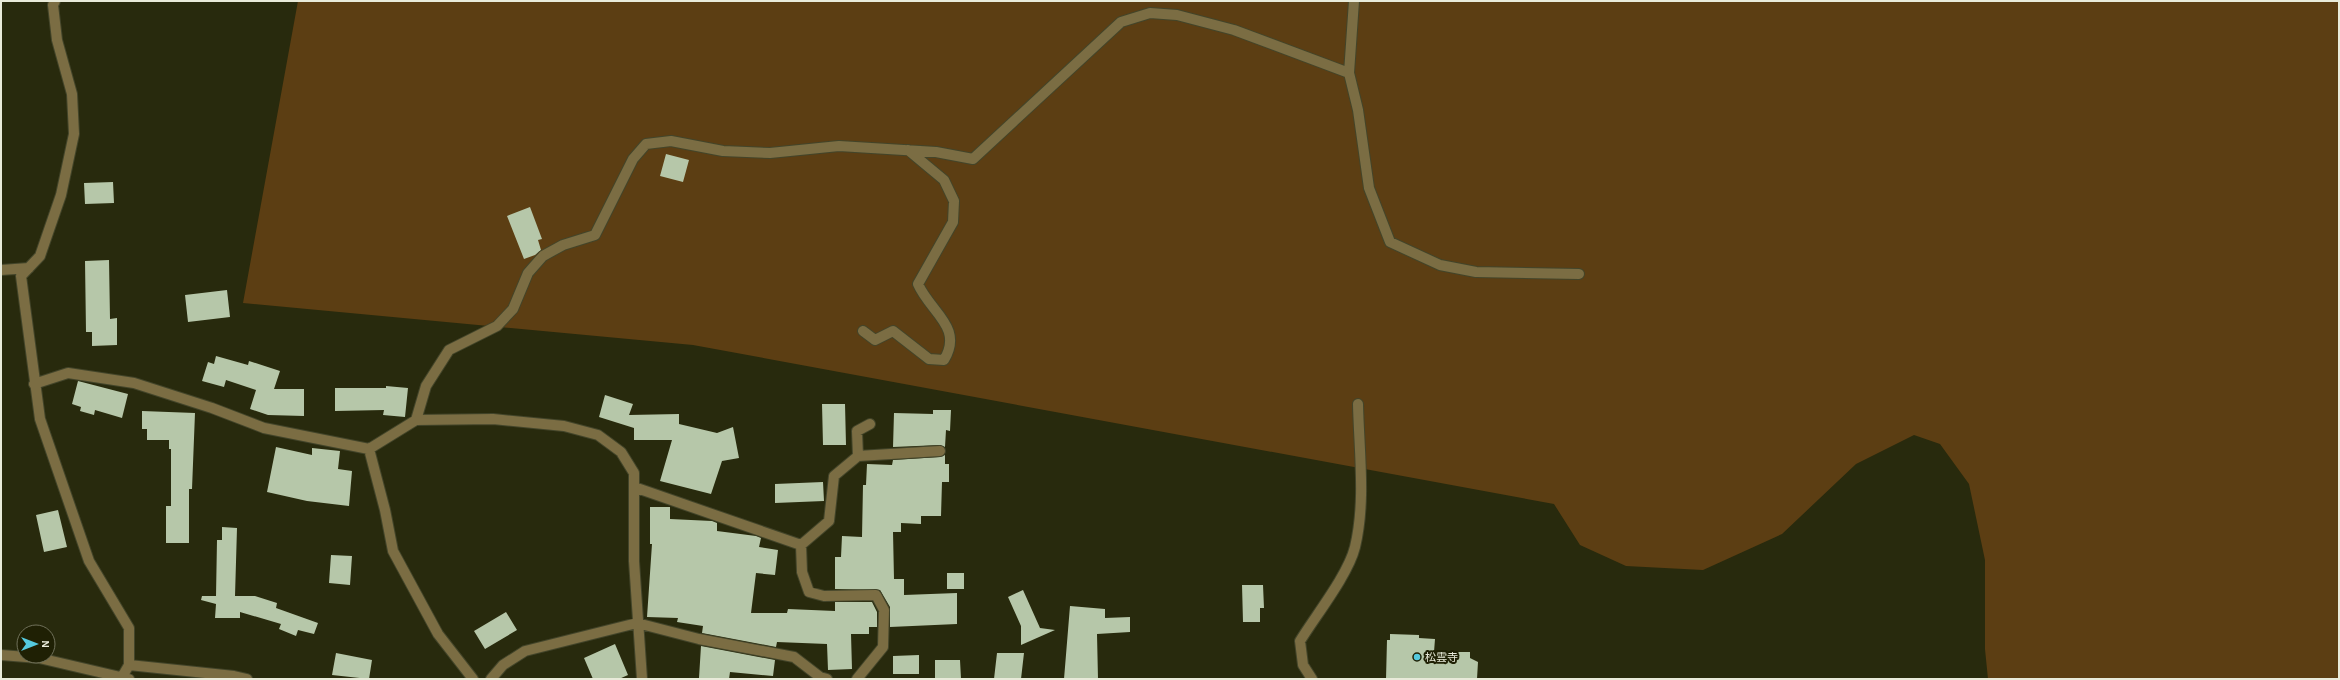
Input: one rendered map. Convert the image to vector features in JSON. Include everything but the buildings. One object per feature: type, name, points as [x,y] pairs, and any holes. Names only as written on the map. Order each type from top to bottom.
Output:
[{"type":"street","points":[[1,655],[39,658],[126,678],[129,665],[129,628],[89,562],[40,419],[34,384],[22,276],[40,256],[61,195],[74,134],[72,94],[57,40],[53,5],[55,1]]},
{"type":"street","points":[[1354,1],[1349,73],[1358,110],[1369,188],[1390,242],[1440,265],[1476,272],[1579,274]]},
{"type":"street","points":[[416,420],[426,386],[449,350],[497,326],[513,309],[528,273],[543,256],[563,245],[595,235],[633,159],[646,144],[671,141],[723,151],[770,153],[839,146],[936,152],[973,159],[1121,22],[1150,13],[1176,15],[1234,30],[1349,73]]},
{"type":"street","points":[[863,331],[875,340],[893,331],[929,359],[944,360],[950,351],[951,340],[948,325],[924,298],[918,284],[954,222],[954,201],[944,180],[908,150]]},
{"type":"street","points":[[1,270],[29,268]]},
{"type":"street","points":[[34,384],[68,373],[134,383],[212,408],[264,428],[369,449],[416,420],[493,419],[564,426],[598,434],[621,452],[634,473],[634,562],[642,679]]},
{"type":"street","points":[[1312,679],[1303,665],[1300,640],[1344,572],[1355,548],[1361,507],[1358,404]]},
{"type":"street","points":[[858,456],[857,431],[870,424]]},
{"type":"street","points":[[369,449],[385,510],[393,551],[438,634],[473,679]]},
{"type":"street","points":[[801,545],[829,521],[834,476],[858,456],[940,451]]},
{"type":"street","points":[[634,487],[801,545]]},
{"type":"street","points":[[801,545],[802,572],[809,592],[824,596],[876,595],[884,610],[883,647],[858,679]]},
{"type":"street","points":[[491,679],[503,665],[525,651],[637,623],[699,639],[794,657],[820,677],[827,679]]},
{"type":"street","points":[[129,665],[234,676],[247,679]]},
{"type":"shaded area","points":[[298,1],[2339,1],[2339,679],[1988,679],[1985,649],[1985,560],[1969,484],[1940,444],[1914,435],[1856,464],[1782,534],[1703,570],[1626,566],[1580,545],[1554,504],[693,345],[243,303]]},
{"type":"place","name":"松雲寺","points":[[1417,657]]}]
